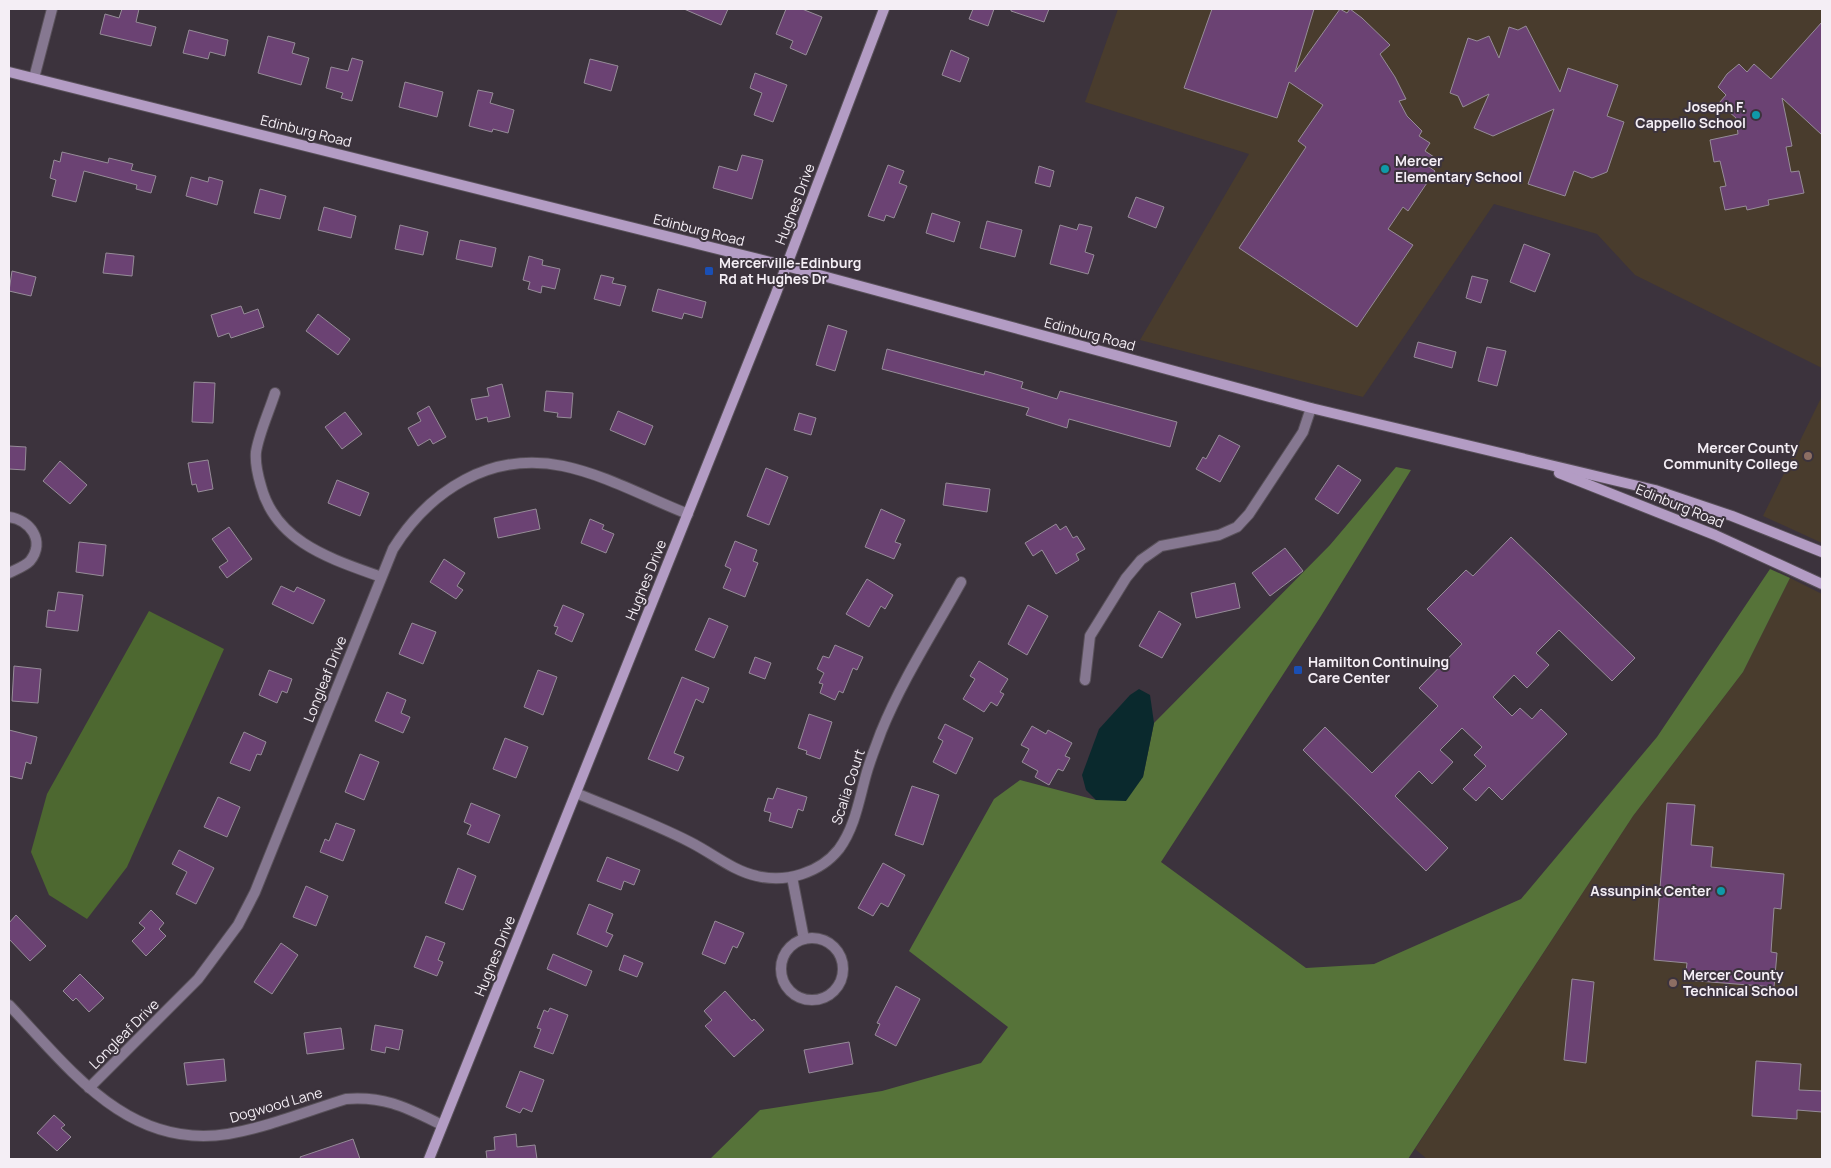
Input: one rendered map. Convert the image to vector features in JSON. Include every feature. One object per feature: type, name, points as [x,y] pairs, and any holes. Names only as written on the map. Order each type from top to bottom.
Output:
[{"type":"main road","name":"Hughes Drive","points":[[429,1159],[688,514],[786,266],[884,9]]},
{"type":"main road","name":"Edinburg Road","points":[[9,72],[786,266],[1311,408],[1386,424],[1525,460],[1655,490],[1732,516],[1822,552]]},
{"type":"main road","name":"Edinburg Road","points":[[1525,460],[1715,535],[1822,584]]},
{"type":"street","points":[[34,78],[52,9]]},
{"type":"street","points":[[275,393],[256,452],[260,483],[272,511],[283,527],[302,544],[320,555],[381,577]]},
{"type":"street","points":[[1084,680],[1090,636],[1126,578],[1141,560],[1161,546],[1219,535],[1237,527],[1249,514],[1303,432],[1311,408]]},
{"type":"street","name":"Longleaf Drive","points":[[89,1088],[198,979],[238,925],[256,892],[393,548],[406,527],[423,509],[444,491],[466,479],[498,468],[536,463],[583,471],[688,514]]},
{"type":"street","points":[[9,516],[18,518],[28,524],[33,531],[37,543],[34,554],[29,562],[9,573]]},
{"type":"street","name":"Scalia Court","points":[[576,793],[689,841],[741,870],[756,876],[773,878],[792,877],[809,872],[838,850],[848,834],[867,772],[891,708],[961,582]]},
{"type":"street","points":[[792,877],[804,939]]},
{"type":"street","points":[[814,938],[828,943],[838,953],[842,962],[843,972],[836,990],[818,1000],[802,999],[788,991],[780,971],[781,960],[786,951],[794,943],[804,939],[814,938]]},
{"type":"street","name":"Dogwood Lane","points":[[9,1005],[89,1088],[108,1104],[129,1117],[151,1127],[181,1134],[228,1134],[346,1099],[364,1098],[383,1099],[402,1105],[442,1125]]},
{"type":"shaded area","points":[[1118,9],[1822,9],[1822,368],[1635,275],[1597,234],[1494,204],[1363,397],[1140,340],[1249,154],[1085,102]]},
{"type":"shaded area","name":"Mercer County Community College","points":[[1822,396],[1822,543],[1763,516]]},
{"type":"shaded area","name":"Mercer County Technical School","points":[[1790,578],[1822,594],[1822,1159],[1427,1159],[1415,1149],[1633,816],[1743,672]]},
{"type":"shaded area","points":[[1139,689],[1150,695],[1154,723],[1143,777],[1126,801],[1096,800],[1086,790],[1082,775],[1099,729],[1130,695]]},
{"type":"green space","points":[[1396,467],[1411,470],[1321,616],[1161,862],[1306,968],[1374,964],[1521,899],[1657,737],[1770,569],[1790,578],[1743,672],[1633,816],[1408,1159],[710,1159],[760,1110],[882,1091],[981,1063],[1008,1027],[909,951],[994,799],[1020,780],[1096,800],[1143,777],[1154,723],[1330,545]]},
{"type":"green space","points":[[149,611],[224,649],[127,867],[87,919],[49,895],[31,852],[47,794]]},
{"type":"building","points":[[122,9],[139,9],[136,22],[156,27],[151,46],[100,34],[105,14],[119,18]]},
{"type":"building","points":[[684,9],[728,9],[721,25]]},
{"type":"building","points":[[786,9],[802,9],[822,17],[806,55],[790,48],[793,41],[776,34]]},
{"type":"building","points":[[973,9],[994,9],[988,26],[969,19]]},
{"type":"building","points":[[1011,9],[1049,9],[1044,22],[1011,11]]},
{"type":"building","name":"Mercer Elementary School","points":[[1212,9],[1314,9],[1295,72],[1340,9],[1347,13],[1350,9],[1390,45],[1380,54],[1406,99],[1399,101],[1407,116],[1422,131],[1419,136],[1430,143],[1425,151],[1434,157],[1428,166],[1435,171],[1408,211],[1403,207],[1388,229],[1413,245],[1357,327],[1239,248],[1306,147],[1298,141],[1323,105],[1289,82],[1277,118],[1184,88]]},
{"type":"building","name":"Joseph F. Cappello School","points":[[1822,22],[1822,135],[1782,98],[1792,146],[1786,147],[1791,172],[1799,171],[1804,193],[1768,200],[1769,205],[1747,210],[1746,206],[1725,210],[1720,187],[1726,186],[1720,161],[1714,162],[1710,140],[1738,134],[1736,118],[1719,103],[1726,95],[1718,87],[1727,74],[1739,64],[1747,72],[1754,64],[1771,79]]},
{"type":"building","points":[[1526,26],[1560,92],[1568,68],[1618,85],[1607,116],[1624,122],[1607,172],[1592,178],[1574,171],[1565,196],[1528,184],[1554,109],[1493,136],[1474,128],[1489,94],[1463,107],[1458,96],[1450,93],[1468,38],[1477,41],[1489,36],[1499,58],[1509,27],[1518,30]]},
{"type":"building","points":[[189,30],[228,40],[225,56],[210,52],[208,59],[183,53]]},
{"type":"building","points":[[268,36],[295,43],[292,53],[309,58],[301,85],[258,73]]},
{"type":"building","points":[[951,50],[969,58],[960,82],[942,75]]},
{"type":"building","points":[[352,58],[363,61],[352,101],[341,98],[343,93],[326,88],[331,67],[348,71]]},
{"type":"building","points":[[590,59],[618,66],[611,91],[584,83]]},
{"type":"building","points":[[755,73],[787,85],[773,122],[754,115],[762,93],[750,88]]},
{"type":"building","points":[[405,82],[443,92],[437,117],[399,107]]},
{"type":"building","points":[[478,90],[493,93],[490,103],[514,110],[508,133],[493,129],[492,132],[469,126]]},
{"type":"building","points":[[62,152],[108,163],[109,158],[133,164],[131,170],[156,176],[151,193],[136,189],[137,185],[84,171],[76,202],[52,196],[56,180],[50,178],[54,160],[60,162]]},
{"type":"building","points":[[742,155],[763,160],[752,199],[713,188],[719,166],[737,171]]},
{"type":"building","points":[[888,165],[904,171],[899,183],[907,186],[894,218],[886,215],[884,221],[868,216]]},
{"type":"building","points":[[1039,166],[1054,171],[1050,187],[1035,183]]},
{"type":"building","points":[[191,177],[208,182],[209,177],[223,181],[217,205],[186,196]]},
{"type":"building","points":[[260,189],[286,196],[280,219],[254,213]]},
{"type":"building","points":[[1136,197],[1164,207],[1156,228],[1128,217]]},
{"type":"building","points":[[324,207],[356,216],[351,238],[318,230]]},
{"type":"building","points":[[932,213],[960,222],[954,242],[926,233]]},
{"type":"building","points":[[987,221],[1022,230],[1015,257],[980,248]]},
{"type":"building","points":[[1079,224],[1092,227],[1085,252],[1094,255],[1088,274],[1050,264],[1060,225],[1077,230]]},
{"type":"building","points":[[400,225],[428,232],[423,255],[395,249]]},
{"type":"building","points":[[460,240],[496,248],[492,267],[456,259]]},
{"type":"building","points":[[1524,244],[1550,254],[1535,292],[1510,282]]},
{"type":"building","points":[[106,253],[134,256],[132,276],[103,273]]},
{"type":"building","points":[[529,256],[543,260],[542,265],[560,269],[555,289],[542,286],[541,293],[528,289],[530,282],[523,280]]},
{"type":"building","points":[[12,271],[36,277],[31,296],[9,291]]},
{"type":"building","points":[[601,275],[614,278],[612,283],[626,286],[620,306],[594,299]]},
{"type":"building","points":[[1472,276],[1488,280],[1481,303],[1466,298]]},
{"type":"building","points":[[658,289],[706,302],[702,318],[684,313],[682,319],[652,311]]},
{"type":"building","points":[[241,306],[244,314],[258,309],[264,327],[231,338],[229,333],[218,337],[211,315]]},
{"type":"building","points":[[318,314],[350,339],[338,355],[306,331]]},
{"type":"building","points":[[828,325],[847,331],[835,371],[816,365]]},
{"type":"building","points":[[1418,342],[1456,352],[1452,368],[1414,357]]},
{"type":"building","points":[[1487,347],[1506,351],[1497,386],[1478,381]]},
{"type":"building","points":[[887,349],[984,375],[985,371],[1023,382],[1021,388],[1057,399],[1060,391],[1177,422],[1170,447],[1069,419],[1067,428],[1026,415],[1029,408],[882,369]]},
{"type":"building","points":[[194,382],[215,383],[213,423],[192,422]]},
{"type":"building","points":[[502,384],[510,417],[488,422],[487,417],[476,420],[471,399],[489,396],[487,388]]},
{"type":"building","points":[[546,391],[573,393],[571,418],[557,417],[558,413],[544,411]]},
{"type":"building","points":[[429,406],[446,437],[433,444],[430,439],[418,446],[408,428],[421,421],[417,413]]},
{"type":"building","points":[[618,411],[653,426],[645,445],[610,430]]},
{"type":"building","points":[[345,412],[362,434],[342,449],[325,427]]},
{"type":"building","points":[[799,413],[816,418],[811,435],[794,430]]},
{"type":"building","points":[[1219,435],[1240,446],[1220,482],[1196,469],[1203,457],[1206,459]]},
{"type":"building","points":[[9,446],[26,447],[25,470],[9,469]]},
{"type":"building","points":[[208,460],[213,489],[198,492],[196,484],[192,485],[188,463]]},
{"type":"building","points":[[60,461],[87,485],[70,504],[43,481]]},
{"type":"building","points":[[1338,465],[1361,480],[1338,514],[1315,499]]},
{"type":"building","points":[[766,468],[788,477],[769,525],[747,516]]},
{"type":"building","points":[[337,480],[369,493],[360,516],[328,503]]},
{"type":"building","points":[[946,483],[990,489],[987,512],[943,505]]},
{"type":"building","points":[[536,509],[540,529],[498,538],[494,518]]},
{"type":"building","points":[[881,509],[905,520],[895,542],[901,544],[894,559],[865,547]]},
{"type":"building","points":[[590,519],[604,525],[602,529],[614,534],[606,553],[581,543]]},
{"type":"building","points":[[1056,524],[1060,530],[1066,526],[1073,538],[1077,536],[1085,549],[1076,554],[1079,560],[1056,574],[1042,550],[1033,556],[1025,543]]},
{"type":"building","points":[[229,527],[252,559],[227,578],[219,567],[228,561],[212,539]]},
{"type":"building","points":[[1511,537],[1635,658],[1612,681],[1559,630],[1536,653],[1549,665],[1527,688],[1514,675],[1493,697],[1512,716],[1520,708],[1532,719],[1541,709],[1567,734],[1502,800],[1489,787],[1476,801],[1463,789],[1486,766],[1474,755],[1482,747],[1462,728],[1440,750],[1453,762],[1432,784],[1419,771],[1395,796],[1448,848],[1426,871],[1303,750],[1325,727],[1372,773],[1438,706],[1419,688],[1462,644],[1427,609],[1466,570],[1473,576]]},
{"type":"building","points":[[735,541],[757,550],[753,561],[758,563],[745,597],[723,588],[731,569],[725,566]]},
{"type":"building","points":[[79,542],[106,545],[103,576],[76,572]]},
{"type":"building","points":[[1285,548],[1303,571],[1270,596],[1252,573]]},
{"type":"building","points":[[444,559],[465,573],[457,586],[463,590],[456,599],[430,582]]},
{"type":"building","points":[[867,579],[893,595],[885,609],[881,606],[869,627],[846,614]]},
{"type":"building","points":[[1235,583],[1240,608],[1196,618],[1191,593]]},
{"type":"building","points":[[281,586],[294,592],[297,587],[325,600],[313,624],[272,604]]},
{"type":"building","points":[[58,592],[83,595],[78,631],[46,627],[48,610],[55,611]]},
{"type":"building","points":[[563,605],[584,614],[572,642],[555,634],[558,627],[554,626]]},
{"type":"building","points":[[1028,605],[1048,616],[1027,655],[1008,644]]},
{"type":"building","points":[[1159,611],[1181,624],[1162,658],[1139,646]]},
{"type":"building","points":[[709,618],[728,626],[714,658],[695,650]]},
{"type":"building","points":[[412,623],[436,632],[423,664],[399,654]]},
{"type":"building","points":[[835,645],[863,657],[857,670],[853,668],[843,693],[839,691],[835,700],[820,693],[823,684],[819,683],[824,673],[817,669],[823,656],[829,658]]},
{"type":"building","points":[[755,657],[771,663],[765,679],[749,673]]},
{"type":"building","points":[[979,661],[1008,679],[1000,692],[1004,694],[997,706],[991,702],[984,712],[963,699],[975,679],[970,676]]},
{"type":"building","points":[[14,666],[41,669],[38,703],[12,701]]},
{"type":"building","points":[[269,670],[292,679],[287,693],[282,691],[277,703],[259,695]]},
{"type":"building","points":[[538,670],[557,677],[543,715],[524,707]]},
{"type":"building","points":[[682,677],[709,688],[703,703],[696,699],[674,753],[684,757],[678,771],[648,759]]},
{"type":"building","points":[[387,692],[406,700],[401,713],[410,717],[403,733],[375,721]]},
{"type":"building","points":[[809,714],[832,722],[820,759],[806,754],[807,751],[798,748]]},
{"type":"building","points":[[945,724],[973,738],[956,774],[933,762],[943,741],[938,738]]},
{"type":"building","points":[[1032,726],[1046,734],[1048,730],[1072,743],[1065,756],[1070,758],[1063,771],[1058,769],[1049,785],[1035,777],[1038,771],[1022,762],[1029,749],[1021,745]]},
{"type":"building","points":[[9,730],[37,737],[31,764],[26,762],[22,779],[9,776]]},
{"type":"building","points":[[244,732],[266,742],[261,755],[257,754],[250,771],[230,763]]},
{"type":"building","points":[[505,738],[528,747],[516,778],[493,769]]},
{"type":"building","points":[[360,754],[379,762],[364,800],[345,792]]},
{"type":"building","points":[[912,786],[939,795],[923,845],[895,835]]},
{"type":"building","points":[[777,788],[807,797],[803,811],[798,809],[792,828],[769,821],[771,813],[764,811],[768,798],[773,799]]},
{"type":"building","points":[[218,797],[240,807],[227,837],[204,827]]},
{"type":"building","points":[[471,803],[500,815],[489,843],[467,834],[471,825],[464,822]]},
{"type":"building","name":"Assunpink Center","points":[[1667,803],[1695,805],[1691,845],[1713,847],[1711,867],[1784,874],[1781,909],[1774,908],[1771,952],[1777,953],[1774,987],[1685,980],[1687,963],[1654,960]]},
{"type":"building","points":[[336,823],[355,830],[343,861],[320,852],[325,839],[329,841]]},
{"type":"building","points":[[179,850],[214,868],[196,904],[176,894],[187,872],[172,864]]},
{"type":"building","points":[[607,857],[640,870],[634,885],[624,881],[621,890],[597,881]]},
{"type":"building","points":[[883,863],[905,875],[888,907],[881,903],[873,916],[858,908]]},
{"type":"building","points":[[458,868],[476,876],[463,910],[445,903]]},
{"type":"building","points":[[306,886],[328,896],[316,926],[293,917]]},
{"type":"building","points":[[589,904],[613,914],[606,932],[613,935],[607,947],[577,934]]},
{"type":"building","points":[[151,910],[164,923],[159,929],[166,936],[146,956],[132,941],[145,928],[139,923]]},
{"type":"building","points":[[16,915],[46,946],[30,961],[9,939],[9,923]]},
{"type":"building","points":[[715,921],[744,933],[737,948],[733,946],[725,964],[702,954]]},
{"type":"building","points":[[426,936],[445,943],[438,960],[443,962],[437,976],[414,967]]},
{"type":"building","points":[[281,943],[298,955],[272,994],[254,982]]},
{"type":"building","points":[[553,954],[592,971],[586,986],[547,969]]},
{"type":"building","points":[[624,955],[643,963],[637,977],[619,970]]},
{"type":"building","points":[[80,974],[104,998],[89,1012],[76,998],[73,1001],[63,991]]},
{"type":"building","points":[[1572,979],[1594,982],[1586,1063],[1564,1060]]},
{"type":"building","points":[[896,986],[920,999],[896,1046],[875,1035],[880,1024],[877,1023]]},
{"type":"building","points":[[725,991],[752,1021],[754,1019],[764,1030],[734,1057],[705,1026],[712,1020],[704,1011]]},
{"type":"building","points":[[550,1008],[568,1015],[553,1054],[534,1047],[541,1029],[537,1028],[544,1010],[548,1012]]},
{"type":"building","points":[[375,1025],[403,1030],[399,1050],[386,1047],[385,1053],[371,1050]]},
{"type":"building","points":[[341,1028],[344,1049],[307,1054],[304,1033]]},
{"type":"building","points":[[849,1042],[853,1064],[809,1073],[804,1050]]},
{"type":"building","points":[[224,1059],[226,1081],[187,1085],[184,1063]]},
{"type":"building","points":[[1756,1061],[1801,1064],[1799,1090],[1822,1091],[1822,1112],[1797,1110],[1797,1119],[1752,1116]]},
{"type":"building","points":[[520,1071],[544,1080],[532,1112],[523,1108],[520,1113],[506,1107]]},
{"type":"building","points":[[54,1115],[65,1125],[61,1128],[71,1137],[57,1151],[37,1133]]},
{"type":"building","points":[[516,1134],[517,1147],[535,1145],[537,1159],[487,1159],[486,1151],[495,1150],[494,1137]]},
{"type":"building","points":[[353,1139],[360,1159],[301,1159],[300,1157]]},
{"type":"place","name":"Joseph F. Cappello School","points":[[1756,115]]},
{"type":"place","name":"Mercer Elementary School","points":[[1385,169]]},
{"type":"place","name":"Mercerville-Edinburg Rd at Hughes Dr","points":[[709,271]]},
{"type":"place","name":"Mercer County Community College","points":[[1808,456]]},
{"type":"place","name":"Hamilton Continuing Care Center","points":[[1298,670]]},
{"type":"place","name":"Assunpink Center","points":[[1721,891]]},
{"type":"place","name":"Mercer County Technical School","points":[[1673,983]]}]
